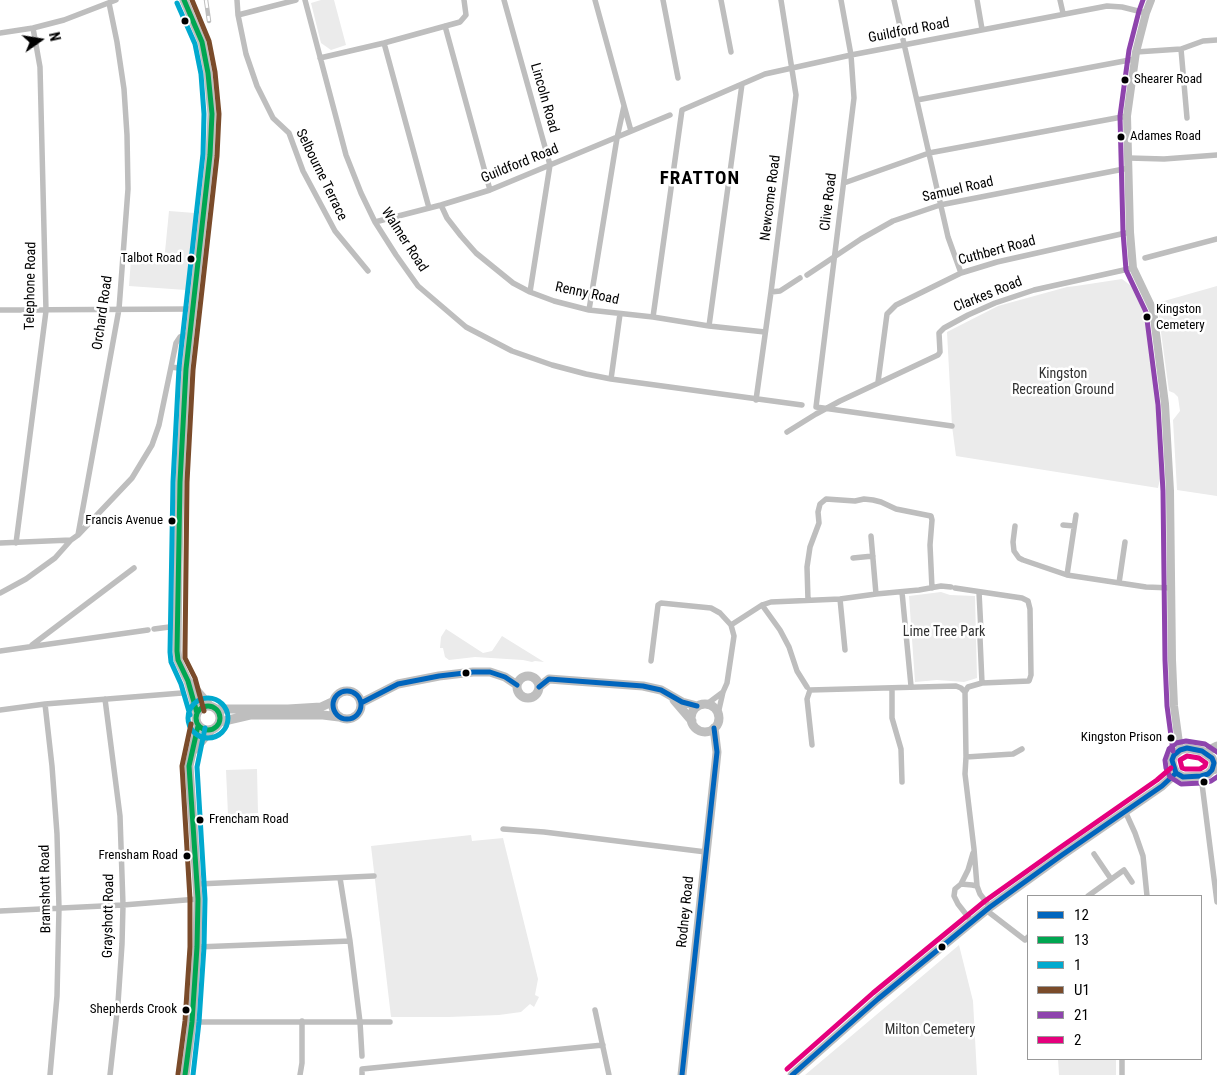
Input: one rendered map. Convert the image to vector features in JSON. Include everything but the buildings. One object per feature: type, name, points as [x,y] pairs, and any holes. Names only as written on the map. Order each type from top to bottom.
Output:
[{"type":"main road","points":[[184,0],[202,42],[208,73],[212,114],[210,155],[186,369],[180,482],[178,660],[188,681],[197,713],[196,720],[198,726],[189,766],[198,898],[192,1022],[185,1075]]},
{"type":"main road","points":[[361,703],[398,684],[473,672],[490,672],[505,677],[517,685]]},
{"type":"main road","points":[[539,687],[536,680],[530,676],[520,679],[517,685],[518,692],[526,698],[534,696],[539,687],[549,679],[655,688],[669,694],[682,702],[697,706],[707,704],[714,708],[718,714],[718,722],[714,728],[707,731],[696,728],[669,694]]},
{"type":"main road","points":[[188,681],[220,715],[220,722]]},
{"type":"main road","points":[[192,752],[220,722],[250,715],[323,715],[347,719],[356,716],[361,703],[358,697],[349,692],[341,693],[334,701],[321,707],[288,709],[202,707],[197,713]]},
{"type":"main road","points":[[334,701],[334,710],[339,717]]},
{"type":"main road","points":[[692,721],[692,713],[697,706]]},
{"type":"main road","points":[[198,726],[204,730],[211,730]]},
{"type":"main road","name":"Rodney Road","points":[[682,1075],[717,752],[714,728]]},
{"type":"main road","points":[[703,731],[717,752]]},
{"type":"main road","points":[[1207,754],[1210,749],[1217,746]]},
{"type":"main road","points":[[1186,748],[1202,750],[1212,758],[1215,770],[1201,776],[1183,777],[1176,773],[1172,760],[1174,754],[1180,750],[1186,748]]},
{"type":"main road","points":[[792,1075],[878,999],[988,908],[1162,786],[1176,773]]},
{"type":"street","points":[[0,33],[33,28],[64,20],[116,0]]},
{"type":"street","name":"Selbourne Terrace","points":[[237,0],[246,54],[257,86],[273,118],[289,133],[304,171],[335,231],[368,271]]},
{"type":"street","points":[[238,15],[296,0]]},
{"type":"street","name":"Walmer Road","points":[[305,0],[346,155],[361,194],[375,222],[418,286],[466,326],[512,351],[586,374],[756,400],[802,405]]},
{"type":"street","points":[[320,58],[460,22],[466,14],[466,0]]},
{"type":"street","name":"Lincoln Road","points":[[504,0],[550,165],[530,292]]},
{"type":"street","points":[[595,0],[631,131]]},
{"type":"street","points":[[663,0],[678,78]]},
{"type":"street","points":[[721,0],[731,52]]},
{"type":"street","name":"Newcome Road","points":[[756,400],[772,292],[796,95],[781,0]]},
{"type":"street","name":"Clive Road","points":[[827,408],[816,406],[854,98],[851,56],[841,0]]},
{"type":"street","points":[[894,0],[940,205],[948,237],[961,273]]},
{"type":"street","points":[[977,0],[982,29]]},
{"type":"street","points":[[1060,0],[1063,13]]},
{"type":"street","points":[[1151,0],[1136,55],[1127,116],[1130,232],[1133,268],[1153,310],[1165,404],[1171,519],[1172,660],[1174,706],[1180,750]]},
{"type":"street","name":"Orchard Road","points":[[78,535],[119,309],[128,189],[127,135],[121,70],[108,3]]},
{"type":"street","name":"Guildford Road","points":[[653,318],[682,110],[766,74],[793,68],[1063,13],[1107,6],[1122,6],[1146,13]]},
{"type":"street","points":[[445,26],[490,190]]},
{"type":"street","name":"Telephone Road","points":[[16,542],[46,311],[40,68],[33,28]]},
{"type":"street","points":[[916,100],[1136,55],[1181,50],[1203,41],[1217,40]]},
{"type":"street","points":[[384,43],[429,208]]},
{"type":"street","points":[[1181,50],[1187,118]]},
{"type":"street","points":[[709,326],[742,84]]},
{"type":"street","points":[[589,310],[624,106]]},
{"type":"street","name":"Guildford Road","points":[[375,222],[490,190],[670,115]]},
{"type":"street","points":[[844,183],[928,153],[1127,116]]},
{"type":"street","points":[[1128,158],[1164,159],[1217,155]]},
{"type":"street","name":"Samuel Road","points":[[806,275],[861,239],[893,221],[940,205],[1129,168]]},
{"type":"street","name":"Renny Road","points":[[441,205],[447,218],[476,253],[513,283],[554,302],[589,310],[765,332]]},
{"type":"street","name":"Cuthbert Road","points":[[878,382],[887,314],[896,305],[961,273],[997,262],[1130,232]]},
{"type":"street","points":[[1145,258],[1217,239]]},
{"type":"street","name":"Clarkes Road","points":[[787,432],[827,408],[938,355],[940,352],[940,334],[944,328],[977,311],[1034,290],[1133,268]]},
{"type":"street","points":[[772,292],[780,291],[800,278]]},
{"type":"street","points":[[0,310],[193,309]]},
{"type":"street","points":[[611,379],[620,314]]},
{"type":"street","points":[[0,593],[26,579],[55,558],[132,478],[152,445],[162,412],[176,343],[180,337],[190,334]]},
{"type":"street","points":[[172,367],[186,369]]},
{"type":"street","points":[[827,408],[952,426]]},
{"type":"street","points":[[808,600],[807,567],[810,547],[819,523],[818,512],[820,504],[826,499],[873,500],[896,509],[931,516],[932,588]]},
{"type":"street","points":[[1067,575],[1076,515]]},
{"type":"street","points":[[1063,525],[1074,526]]},
{"type":"street","points":[[1015,526],[1014,551],[1019,558],[1067,575],[1146,587],[1172,588]]},
{"type":"street","points":[[872,536],[876,594]]},
{"type":"street","points":[[0,543],[71,540]]},
{"type":"street","points":[[1119,583],[1125,542]]},
{"type":"street","points":[[852,558],[873,556]]},
{"type":"street","points":[[30,647],[134,568]]},
{"type":"street","points":[[731,625],[762,604],[771,602],[840,599],[926,590],[941,586],[1022,598],[1028,601],[1030,608],[1030,681],[982,683],[968,687],[965,692],[965,774],[977,886],[988,908],[1027,940]]},
{"type":"street","points":[[902,592],[911,686]]},
{"type":"street","points":[[979,592],[982,683]]},
{"type":"street","points":[[840,599],[845,650]]},
{"type":"street","points":[[651,660],[658,605],[661,603],[712,608],[720,614],[731,625],[734,636],[727,684],[723,692],[718,714]]},
{"type":"street","points":[[762,604],[780,630],[789,647],[797,671],[808,689],[807,699],[812,745]]},
{"type":"street","points":[[0,651],[177,626]]},
{"type":"street","points":[[808,689],[956,686],[965,692]]},
{"type":"street","points":[[892,688],[892,718],[900,749],[902,782]]},
{"type":"street","points":[[707,704],[723,692]]},
{"type":"street","points":[[0,710],[105,698],[182,693]]},
{"type":"street","name":"Grayshott Road","points":[[105,698],[120,816],[123,905],[118,1002],[110,1075]]},
{"type":"street","name":"Bramshott Road","points":[[45,704],[57,834],[59,908],[57,996],[50,1075]]},
{"type":"street","points":[[966,757],[1013,754],[1022,749]]},
{"type":"street","points":[[1201,776],[1214,857],[1217,902]]},
{"type":"street","points":[[1125,811],[1143,856],[1146,895]]},
{"type":"street","points":[[503,829],[544,832],[706,852]]},
{"type":"street","points":[[972,922],[954,896],[956,889],[961,884],[968,870],[974,848]]},
{"type":"street","points":[[1094,854],[1111,879]]},
{"type":"street","points":[[1092,895],[1124,870],[1132,882]]},
{"type":"street","points":[[198,884],[374,876]]},
{"type":"street","points":[[340,878],[350,941],[360,1022],[362,1056]]},
{"type":"street","points":[[961,884],[977,886]]},
{"type":"street","points":[[0,911],[123,905],[198,898]]},
{"type":"street","points":[[197,947],[350,941]]},
{"type":"street","points":[[596,1010],[609,1075]]},
{"type":"street","points":[[300,1075],[302,1063],[302,1021]]},
{"type":"street","points":[[192,1022],[390,1022]]},
{"type":"street","points":[[362,1072],[603,1045]]},
{"type":"street","points":[[1122,1060],[1122,1075]]},
{"type":"green space","points":[[321,0],[334,0],[346,45],[331,50],[321,43],[311,3]]},
{"type":"green space","points":[[169,211],[195,213],[186,290],[129,286],[131,259],[164,262]]},
{"type":"green space","name":"Kingston Recreation Ground","points":[[1122,279],[1130,285],[1143,306],[1148,327],[1162,470],[1158,488],[956,456],[952,426],[947,332],[998,306],[1067,287]]},
{"type":"green space","name":"Kingston Cemetery","points":[[1217,286],[1217,496],[1177,490],[1173,420],[1180,411],[1178,397],[1169,391],[1157,303]]},
{"type":"green space","name":"Lime Tree Park","points":[[941,592],[950,595],[975,596],[977,678],[964,682],[937,680],[915,682],[909,596]]},
{"type":"green space","points":[[446,629],[483,653],[492,651],[502,636],[544,662],[475,657],[449,660],[445,657],[443,648],[440,648],[441,637]]},
{"type":"green space","points":[[257,769],[258,813],[228,815],[226,770]]},
{"type":"green space","points":[[471,835],[472,841],[503,838],[538,979],[535,995],[539,997],[534,1007],[530,1004],[521,1012],[499,1015],[391,1017],[371,846]]},
{"type":"green space","name":"Milton Cemetery","points":[[959,945],[973,1001],[977,1075],[805,1075]]},
{"type":"green space","points":[[1058,1060],[1116,1060],[1116,1075],[1059,1075]]},
{"type":"railway","points":[[206,0],[209,21]]},
{"type":"transit line","name":"13","points":[[184,0],[202,42],[208,73],[212,114],[210,155],[186,369],[180,482],[177,651],[178,660],[188,681],[197,713]]},
{"type":"transit line","name":"U1","points":[[192,0],[209,41],[215,72],[219,114],[217,156],[193,370],[187,482],[185,658],[195,678],[204,711]]},
{"type":"transit line","name":"21","points":[[1143,0],[1129,50],[1120,116],[1123,232],[1126,270],[1146,312],[1158,405],[1163,491],[1165,660],[1167,706],[1173,751]]},
{"type":"transit line","name":"1","points":[[177,3],[195,44],[201,74],[204,114],[203,154],[179,368],[173,482],[170,652],[171,662],[181,684],[190,715]]},
{"type":"transit line","name":"12","points":[[361,703],[398,684],[473,672],[490,672],[505,677],[517,685]]},
{"type":"transit line","name":"12","points":[[539,687],[549,679],[643,686],[661,690],[682,702],[697,706]]},
{"type":"transit line","name":"12","points":[[347,691],[357,695],[361,705],[357,715],[347,719],[337,715],[333,705],[337,695],[347,691]]},
{"type":"transit line","name":"1","points":[[208,698],[222,704],[228,718],[222,732],[208,738],[194,732],[188,718],[194,704],[208,698]]},
{"type":"transit line","name":"13","points":[[208,706],[217,709],[220,718],[217,727],[208,730],[199,727],[196,718],[199,709],[208,706]]},
{"type":"transit line","name":"U1","points":[[178,1074],[185,1021],[190,947],[190,899],[182,766],[191,724]]},
{"type":"transit line","name":"13","points":[[185,1075],[192,1022],[198,899],[189,766],[198,726]]},
{"type":"transit line","name":"1","points":[[193,1075],[199,1022],[205,899],[197,767],[205,728]]},
{"type":"transit line","name":"12","points":[[682,1075],[717,752],[714,728]]},
{"type":"transit line","name":"21","points":[[1217,752],[1205,744],[1186,741],[1176,743],[1169,749],[1165,760],[1170,777],[1181,784],[1202,783],[1217,777]]},
{"type":"transit line","name":"12","points":[[1187,748],[1202,751],[1212,758],[1214,763],[1212,770],[1208,774],[1183,777],[1176,773],[1172,760],[1174,755],[1180,750],[1187,748]]},
{"type":"transit line","name":"2","points":[[1187,756],[1199,758],[1206,763],[1205,766],[1200,769],[1182,768],[1180,760],[1187,756]]},
{"type":"transit line","name":"2","points":[[787,1069],[873,993],[985,901],[1157,780],[1171,768]]},
{"type":"transit line","name":"12","points":[[792,1075],[878,999],[990,907],[1162,786],[1176,773]]},
{"type":"place","name":"Shearer Road","points":[[1125,80]]},
{"type":"place","name":"Adames Road","points":[[1121,137]]},
{"type":"place","name":"Talbot Road","points":[[191,259]]},
{"type":"place","name":"Kingston Cemetery","points":[[1147,317]]},
{"type":"place","name":"Francis Avenue","points":[[172,521]]},
{"type":"place","name":"Kingston Prison","points":[[1171,738]]},
{"type":"place","name":"Frencham Road","points":[[200,820]]},
{"type":"place","name":"Frensham Road","points":[[187,856]]},
{"type":"place","name":"Shepherds Crook","points":[[186,1010]]},
{"type":"district","name":"FRATTON","points":[[700,179]]}]
